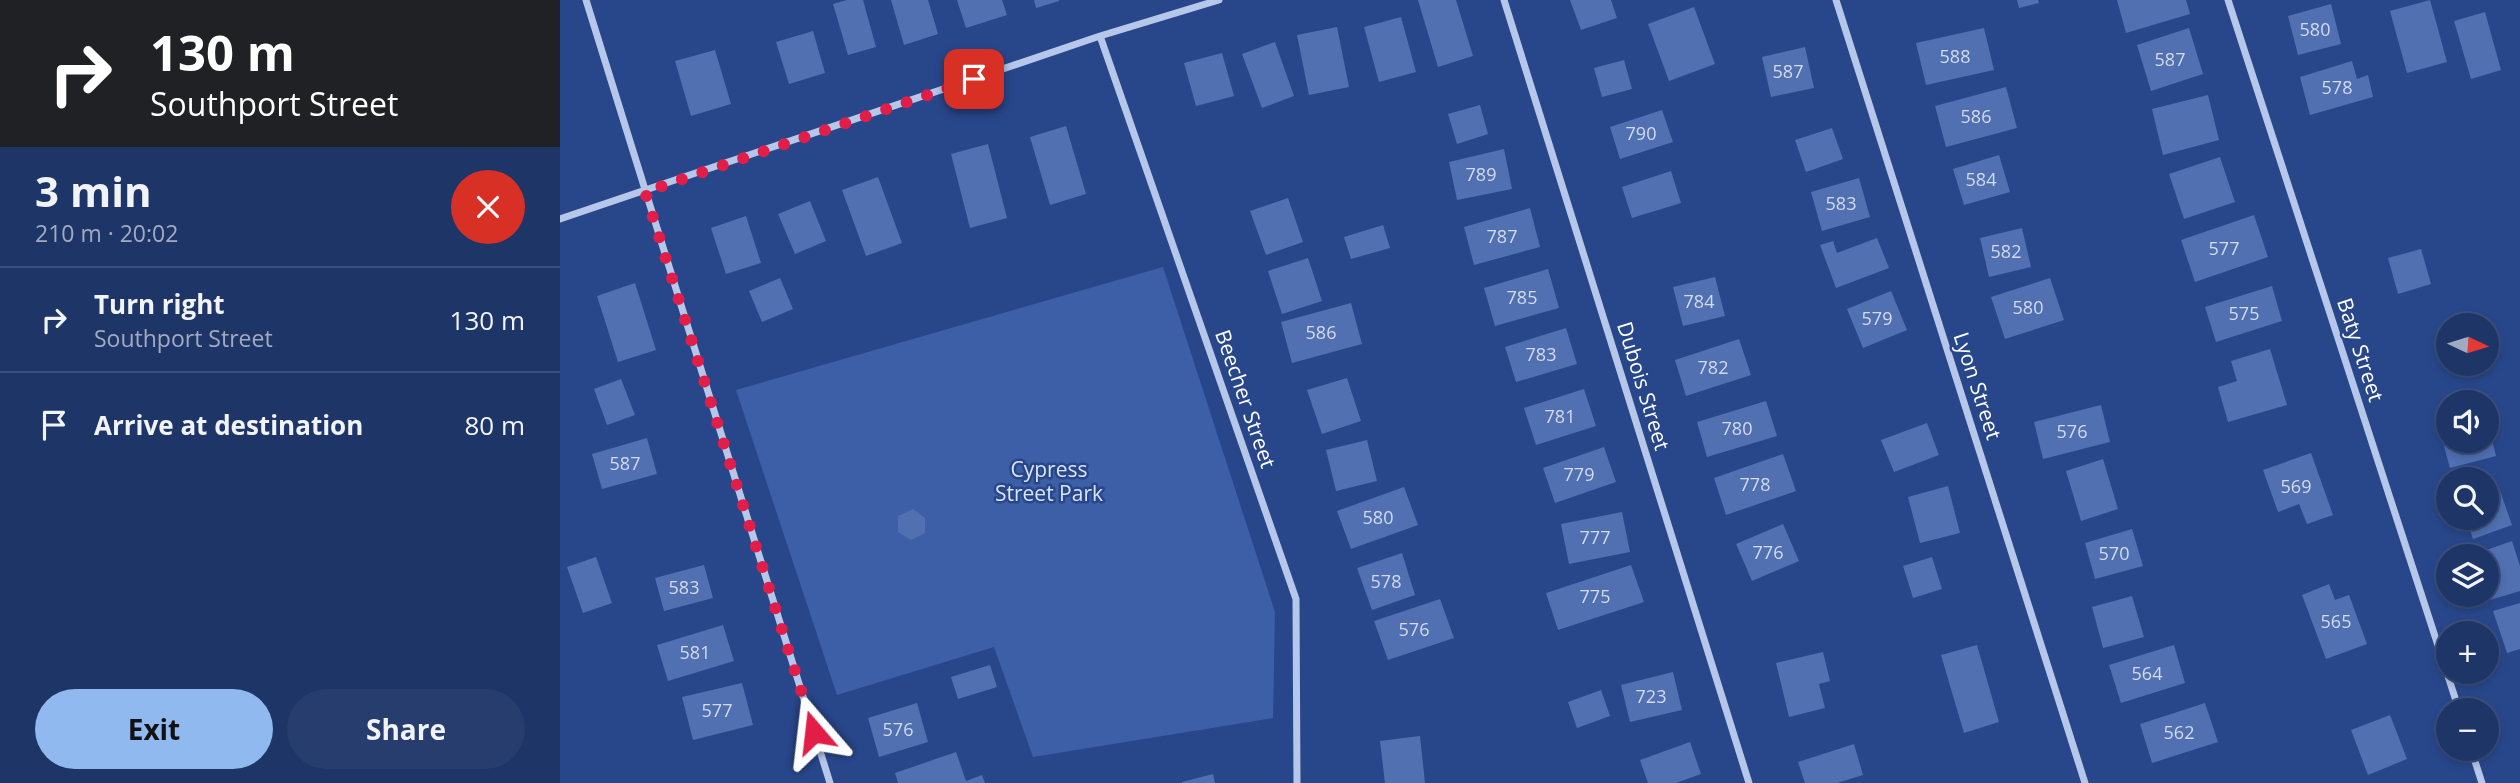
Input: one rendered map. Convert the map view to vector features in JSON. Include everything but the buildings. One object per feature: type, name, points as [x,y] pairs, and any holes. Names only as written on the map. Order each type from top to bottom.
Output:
[{"type":"street","points":[[586,0],[830,783]]},
{"type":"street","points":[[560,219],[1100,36],[1219,0]]},
{"type":"street","name":"Dubois Street","points":[[1504,0],[1749,783]]},
{"type":"street","name":"Lyon Street","points":[[1836,0],[2085,783]]},
{"type":"street","name":"Baty Street","points":[[2228,0],[2455,698]]},
{"type":"street","name":"Beecher Street","points":[[1100,36],[1296,599],[1297,783]]},
{"type":"street","points":[[2475,761],[2482,783]]},
{"type":"green space","name":"Cypress Street Park","points":[[1163,267],[1275,612],[1273,718],[1033,757],[994,647],[837,695],[736,390]]},
{"type":"route","points":[[814,732],[645,192],[974,79]]}]
